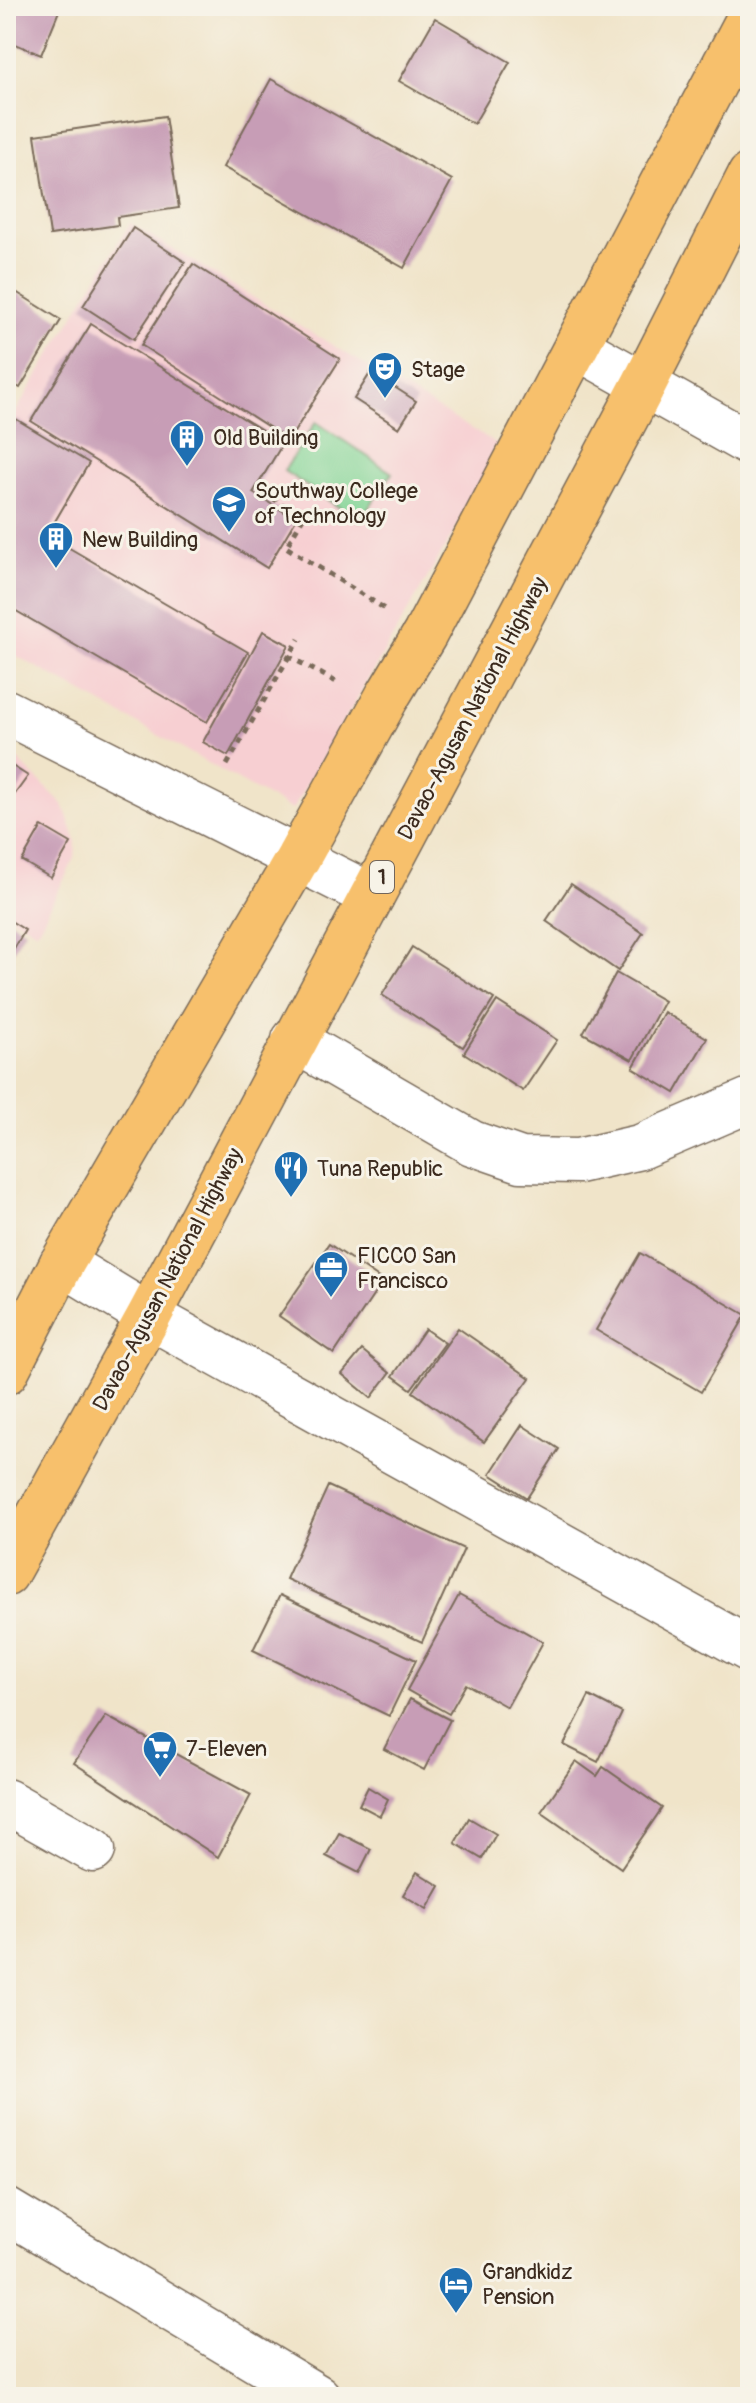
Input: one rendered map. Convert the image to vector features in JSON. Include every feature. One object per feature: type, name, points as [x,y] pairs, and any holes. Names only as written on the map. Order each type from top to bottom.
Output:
[{"type":"highway","points":[[6,1372],[62,1263],[425,634],[750,16]]},
{"type":"highway","name":"Davao-Agusan National Highway","points":[[6,1574],[149,1316],[643,386],[750,175]]},
{"type":"street","points":[[577,347],[750,444]]},
{"type":"street","points":[[6,712],[372,896]]},
{"type":"street","points":[[294,1040],[472,1143],[521,1160],[578,1161],[640,1147],[750,1100]]},
{"type":"street","points":[[62,1263],[149,1316],[750,1650]]},
{"type":"street","points":[[6,1801],[93,1850]]},
{"type":"street","points":[[6,2210],[318,2397]]},
{"type":"path","points":[[262,491],[303,518],[286,547],[425,634]]},
{"type":"path","points":[[227,765],[299,639]]},
{"type":"path","points":[[288,656],[382,707]]},
{"type":"shaded area","name":"Southway College of Technology","points":[[130,223],[503,448],[292,810],[6,650],[6,428]]},
{"type":"shaded area","points":[[6,751],[63,804],[76,841],[75,858],[37,932],[6,914]]},
{"type":"green space","points":[[316,422],[392,473],[360,521],[284,471]]},
{"type":"building","points":[[6,6],[61,6],[41,55],[6,40]]},
{"type":"building","points":[[435,18],[510,62],[474,124],[399,81]]},
{"type":"building","points":[[271,79],[452,180],[404,268],[223,167]]},
{"type":"building","points":[[165,116],[179,208],[117,217],[118,225],[50,235],[35,135]]},
{"type":"building","points":[[133,228],[185,262],[134,339],[83,306]]},
{"type":"building","points":[[193,264],[340,359],[289,440],[141,345]]},
{"type":"building","points":[[8,287],[61,320],[20,388],[6,380]]},
{"type":"building","name":"Old Building","points":[[91,324],[283,443],[253,493],[296,519],[267,568],[31,421]]},
{"type":"building","name":"Stage","points":[[371,372],[416,401],[399,428],[354,399]]},
{"type":"building","name":"New Building","points":[[16,419],[89,463],[47,535],[248,652],[207,722],[6,605],[6,436]]},
{"type":"building","points":[[263,631],[289,645],[228,756],[203,742]]},
{"type":"building","points":[[6,762],[28,776],[15,794],[6,788]]},
{"type":"building","points":[[42,826],[71,843],[51,878],[22,861]]},
{"type":"building","points":[[571,884],[643,933],[618,971],[546,921]]},
{"type":"building","points":[[6,918],[25,930],[6,963]]},
{"type":"building","points":[[412,947],[494,999],[463,1047],[382,995]]},
{"type":"building","points":[[616,973],[664,1001],[632,1060],[583,1033]]},
{"type":"building","points":[[497,1001],[557,1040],[523,1091],[464,1053]]},
{"type":"building","points":[[664,1012],[707,1038],[675,1093],[633,1068]]},
{"type":"building","name":"FICCO San Francisco","points":[[329,1244],[383,1281],[334,1354],[279,1316]]},
{"type":"building","points":[[640,1253],[746,1315],[701,1392],[596,1330]]},
{"type":"building","points":[[458,1328],[530,1378],[484,1442],[413,1392]]},
{"type":"building","points":[[425,1329],[445,1343],[411,1389],[393,1376]]},
{"type":"building","points":[[362,1350],[390,1373],[371,1398],[342,1374]]},
{"type":"building","points":[[522,1425],[559,1449],[527,1498],[490,1474]]},
{"type":"building","points":[[328,1486],[464,1549],[422,1642],[286,1579]]},
{"type":"building","points":[[280,1595],[416,1660],[389,1716],[253,1650]]},
{"type":"building","points":[[459,1595],[543,1642],[507,1707],[466,1684],[449,1714],[407,1690]]},
{"type":"building","points":[[589,1696],[622,1713],[598,1762],[564,1745]]},
{"type":"building","points":[[410,1699],[450,1720],[424,1770],[384,1749]]},
{"type":"building","name":"7-Eleven","points":[[106,1716],[251,1795],[218,1857],[74,1763]]},
{"type":"building","points":[[576,1761],[597,1776],[603,1767],[662,1808],[621,1868],[541,1812]]},
{"type":"building","points":[[368,1787],[388,1799],[380,1816],[359,1805]]},
{"type":"building","points":[[469,1818],[496,1834],[482,1859],[455,1843]]},
{"type":"building","points":[[339,1833],[371,1849],[359,1873],[326,1856]]},
{"type":"building","points":[[417,1872],[440,1886],[427,1909],[403,1895]]},
{"type":"place","name":"Stage","points":[[385,400]]},
{"type":"place","name":"Old Building","points":[[187,468]]},
{"type":"place","name":"Southway College of Technology","points":[[229,534]]},
{"type":"place","name":"New Building","points":[[56,570]]},
{"type":"place","name":"Tuna Republic","points":[[291,1199]]},
{"type":"place","name":"FICCO San Francisco","points":[[331,1299]]},
{"type":"place","name":"7-Eleven","points":[[160,1779]]},
{"type":"place","name":"Grandkidz Pension","points":[[456,2315]]}]
